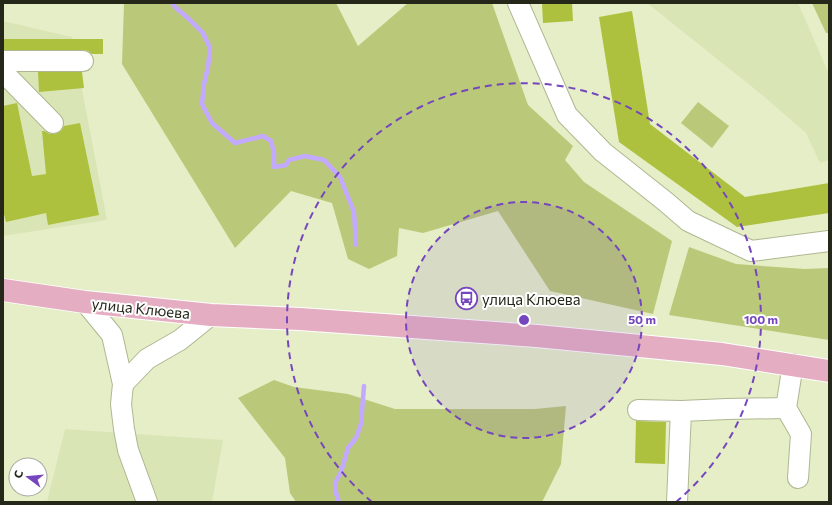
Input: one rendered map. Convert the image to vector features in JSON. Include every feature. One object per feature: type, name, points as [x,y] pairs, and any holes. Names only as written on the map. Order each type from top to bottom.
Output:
[{"type":"main road","name":"улица Клюева","points":[[3,290],[85,302],[211,315],[300,319],[537,336],[722,354],[793,364],[829,371]]},
{"type":"lane","points":[[518,3],[567,115],[603,152],[688,221],[750,251],[829,241]]},
{"type":"lane","points":[[3,62],[83,61]]},
{"type":"lane","points":[[3,72],[53,123]]},
{"type":"lane","points":[[85,302],[112,334],[123,384],[121,404],[125,436],[128,450],[147,502]]},
{"type":"lane","points":[[123,384],[147,360],[180,340],[211,315]]},
{"type":"lane","points":[[793,364],[786,408],[801,434],[798,478]]},
{"type":"lane","points":[[638,410],[681,411],[786,408]]},
{"type":"lane","points":[[677,502],[681,411]]},
{"type":"shaded area","points":[[647,3],[798,3],[829,74],[829,160],[820,163],[806,133],[761,94]]},
{"type":"shaded area","points":[[3,21],[72,37],[107,220],[3,236]]},
{"type":"shaded area","points":[[65,429],[223,440],[212,502],[47,502]]},
{"type":"green space","points":[[124,3],[336,3],[358,46],[408,3],[492,3],[528,105],[573,146],[565,160],[584,182],[672,241],[653,314],[550,291],[498,211],[423,233],[399,228],[397,256],[369,269],[348,259],[332,203],[291,191],[235,248],[122,64]]},
{"type":"green space","points":[[812,3],[829,3],[829,33],[826,33]]},
{"type":"green space","points":[[698,102],[729,126],[712,148],[681,123]]},
{"type":"green space","points":[[689,247],[736,264],[805,269],[829,268],[829,340],[669,315]]},
{"type":"green space","points":[[274,380],[294,387],[348,394],[395,409],[535,409],[566,406],[561,464],[542,502],[296,502],[290,493],[285,458],[238,398]]},
{"type":"building","points":[[572,3],[573,21],[543,23],[542,4]]},
{"type":"building","points":[[632,11],[650,124],[745,197],[829,183],[829,213],[737,227],[619,142],[599,17]]},
{"type":"building","points":[[3,39],[103,39],[103,54],[92,54],[83,50],[3,50]]},
{"type":"building","points":[[38,72],[82,72],[84,88],[39,92]]},
{"type":"building","points":[[17,103],[32,176],[46,174],[42,131],[55,134],[61,131],[64,126],[80,123],[99,215],[48,225],[46,213],[6,222],[3,210],[3,106]]},
{"type":"building","points":[[636,421],[666,422],[665,464],[635,463]]},
{"type":"waterway","points":[[172,3],[203,33],[210,48],[202,104],[212,123],[235,143],[263,136],[271,141],[274,153],[274,167],[286,165],[289,160],[305,156],[324,160],[340,177],[354,212],[356,245]]},
{"type":"waterway","points":[[339,502],[335,483],[341,472],[348,448],[356,438],[361,424],[364,386]]},
{"type":"place","name":"улица Клюева","points":[[467,299]]}]
